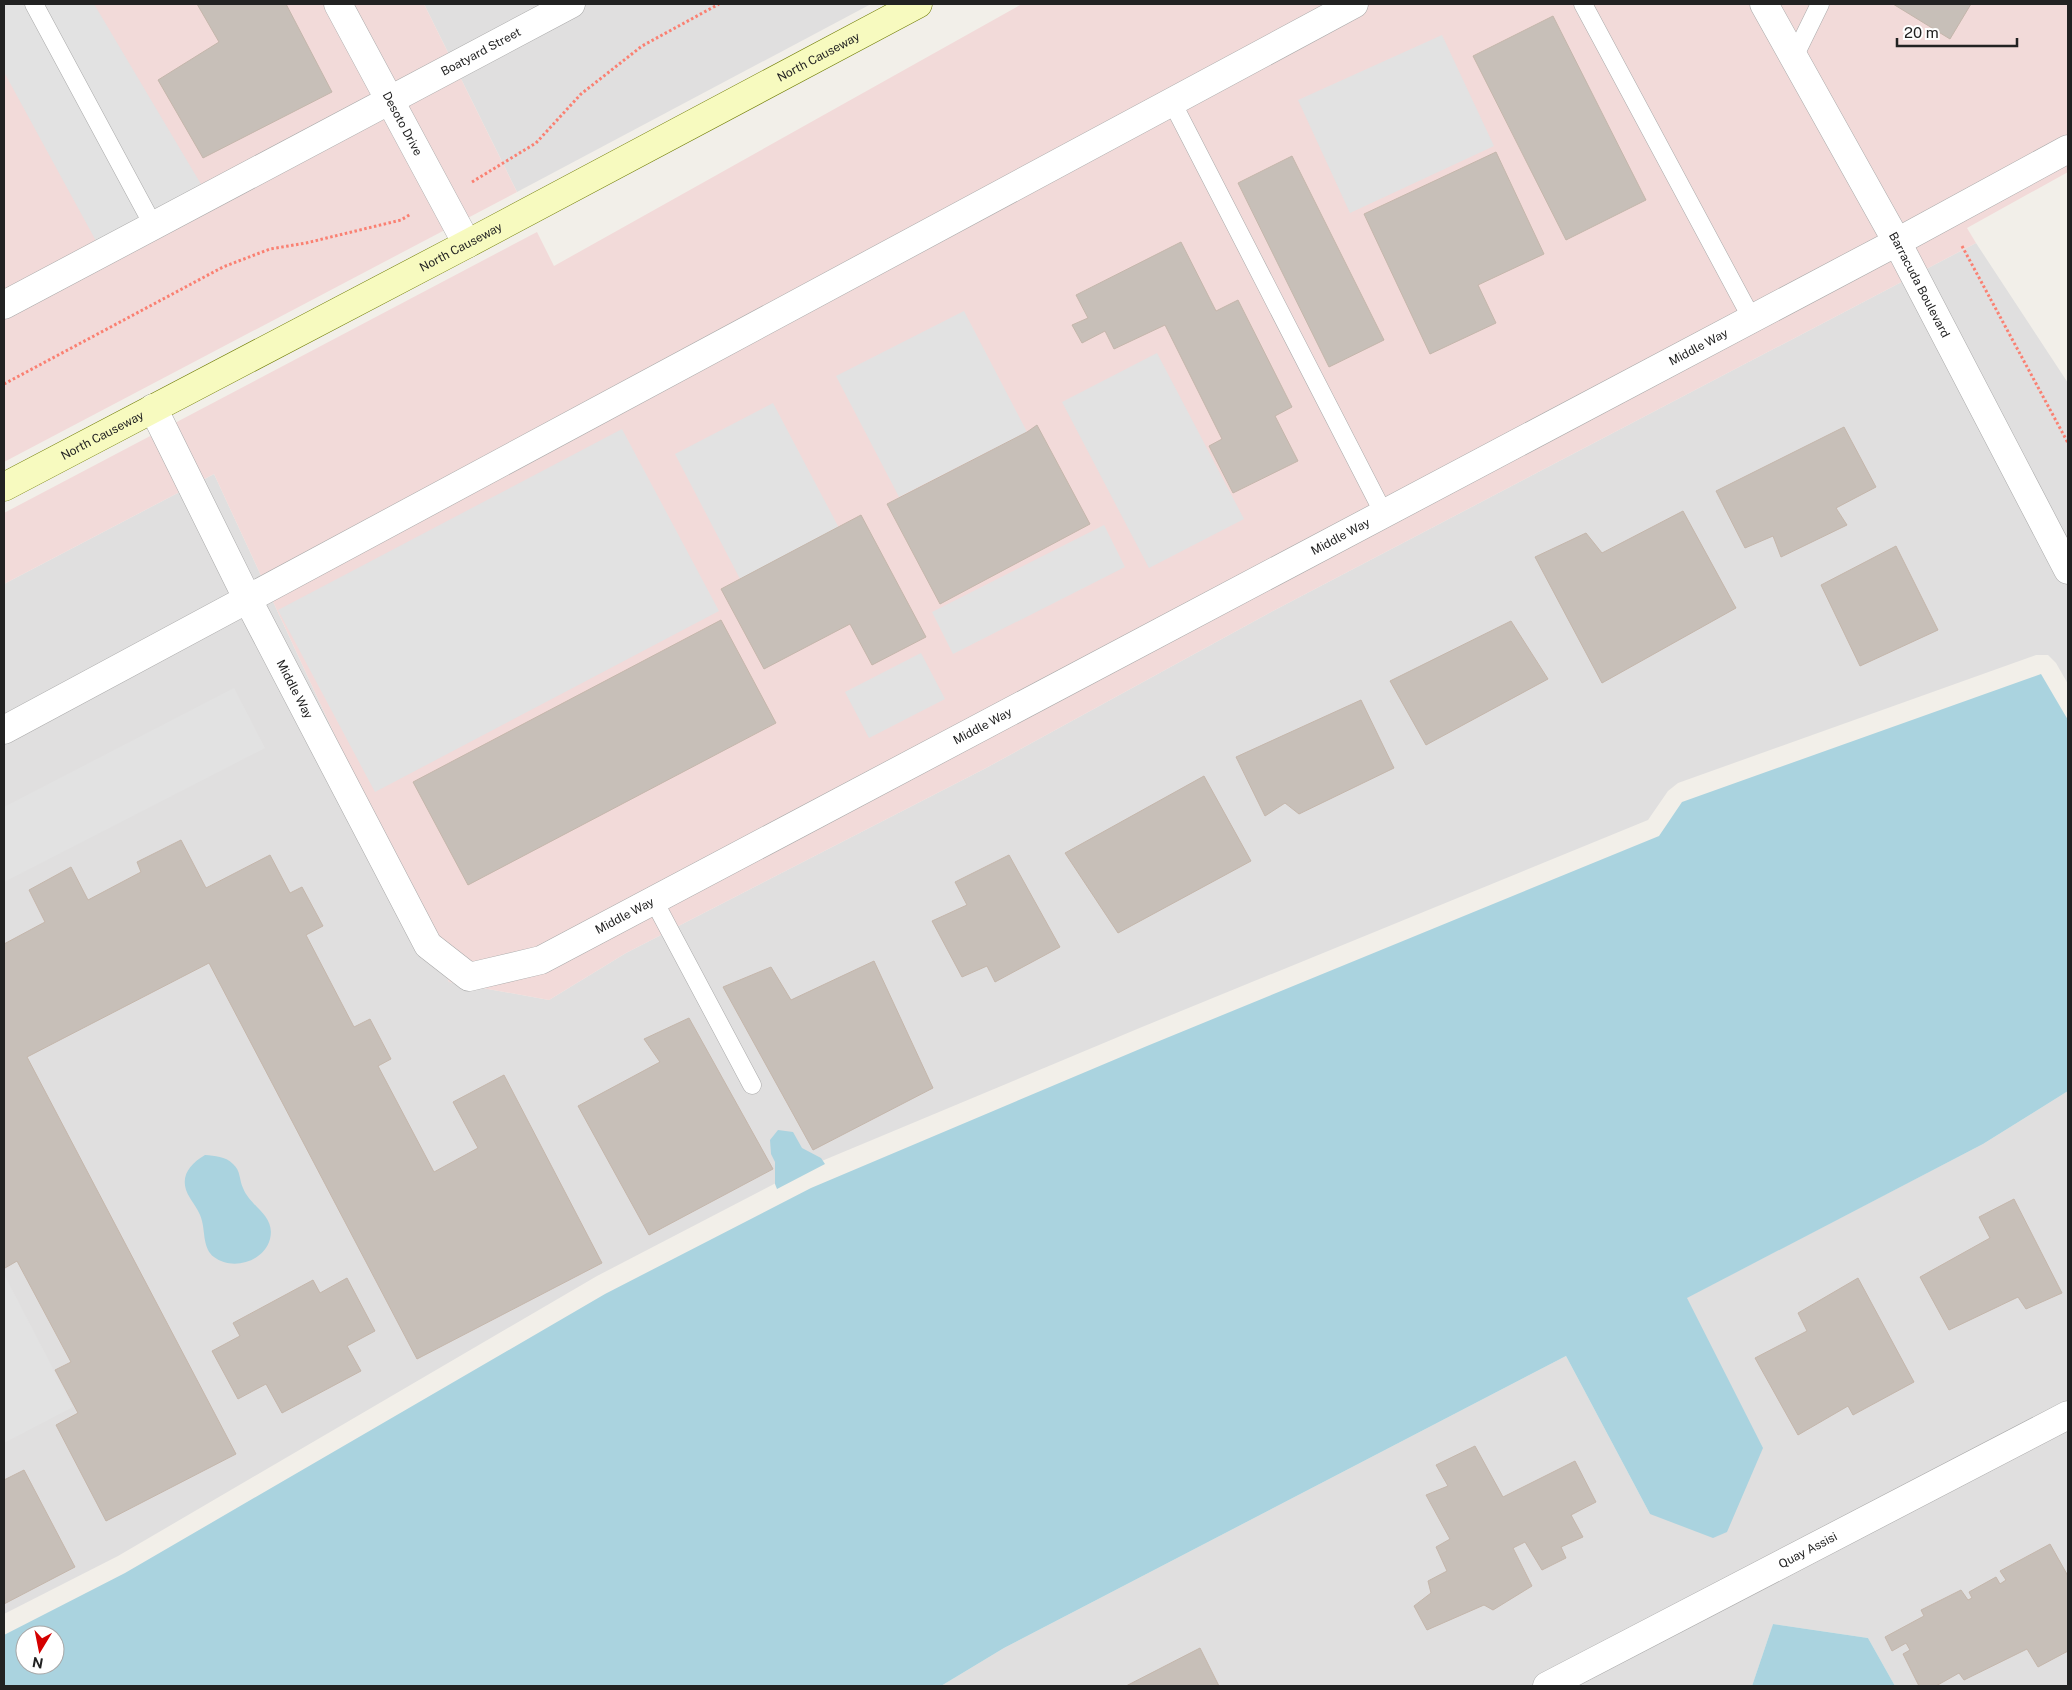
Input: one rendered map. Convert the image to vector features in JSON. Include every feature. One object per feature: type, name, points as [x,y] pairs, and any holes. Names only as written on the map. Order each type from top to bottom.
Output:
[{"type":"main road","name":"North Causeway","points":[[4,487],[918,4]]},
{"type":"street","name":"Desoto Drive","points":[[338,4],[467,244]]},
{"type":"street","name":"Boatyard Street","points":[[4,304],[571,4]]},
{"type":"street","points":[[4,730],[1354,4]]},
{"type":"street","name":"Barracuda Boulevard","points":[[1764,4],[1898,242],[2068,570]]},
{"type":"street","name":"Middle Way","points":[[153,408],[248,600],[428,945],[469,977],[541,960],[1898,242],[2068,149]]},
{"type":"street","name":"Quay Assisi","points":[[1548,1686],[2068,1415]]},
{"type":"lane","points":[[34,4],[153,225]]},
{"type":"lane","points":[[1583,4],[1752,319]]},
{"type":"lane","points":[[1794,57],[1820,4]]},
{"type":"lane","points":[[1172,102],[1384,514]]},
{"type":"lane","points":[[654,901],[752,1086]]},
{"type":"path","points":[[4,384],[223,267],[270,249],[306,243],[401,220],[443,199],[536,143],[581,94],[642,46],[719,4]]},
{"type":"path","points":[[1945,216],[2068,443]]},
{"type":"shaded area","points":[[4,4],[94,4],[208,196],[102,252],[4,72]]},
{"type":"shaded area","points":[[13,4],[424,4],[517,192],[4,462],[4,9]]},
{"type":"shaded area","points":[[424,4],[871,4],[517,192]]},
{"type":"shaded area","points":[[1022,4],[2068,4],[2068,172],[1967,228],[1976,243],[1271,612],[986,768],[626,953],[549,1000],[449,982],[214,474],[4,584],[4,513],[537,232],[554,266]]},
{"type":"shaded area","points":[[1442,35],[1494,146],[1350,213],[1298,100]]},
{"type":"shaded area","points":[[1976,243],[2068,383],[2068,684],[2056,663],[2048,655],[2036,655],[1678,783],[1668,791],[1648,820],[1142,1027],[805,1168],[597,1276],[118,1556],[4,1614],[4,584],[214,474],[449,982],[549,1000],[626,953],[986,768],[1271,612]]},
{"type":"shaded area","points":[[964,311],[1027,432],[899,497],[836,376]]},
{"type":"shaded area","points":[[1157,353],[1244,519],[1149,568],[1062,402]]},
{"type":"shaded area","points":[[773,403],[839,528],[740,579],[675,454]]},
{"type":"shaded area","points":[[622,429],[719,611],[375,792],[278,610]]},
{"type":"shaded area","points":[[1104,525],[1125,567],[953,654],[932,612]]},
{"type":"shaded area","points":[[921,653],[945,699],[869,738],[845,692]]},
{"type":"shaded area","points":[[234,688],[265,748],[4,882],[4,807]]},
{"type":"shaded area","points":[[2068,1091],[2068,1686],[1895,1686],[1868,1638],[1773,1624],[1752,1686],[941,1686],[1004,1648],[1566,1356],[1650,1514],[1762,1448],[1686,1298],[1983,1144]]},
{"type":"shaded area","points":[[4,1274],[73,1407],[4,1443]]},
{"type":"water","points":[[2041,674],[2068,720],[2068,1091],[1983,1144],[1687,1298],[1763,1448],[1727,1532],[1713,1538],[1650,1514],[1566,1356],[1004,1648],[941,1686],[4,1686],[4,1635],[15,1629],[15,1675],[65,1675],[65,1625],[24,1625],[125,1573],[605,1294],[811,1188],[1147,1046],[1659,836],[1682,802]]},
{"type":"water","points":[[778,1130],[793,1132],[802,1148],[821,1158],[825,1164],[777,1189],[775,1184],[775,1162],[771,1154],[770,1140]]},
{"type":"water","points":[[205,1155],[223,1158],[230,1161],[236,1167],[246,1195],[266,1217],[269,1224],[271,1231],[267,1247],[246,1262],[238,1264],[221,1261],[210,1254],[208,1250],[199,1212],[190,1198],[185,1185],[185,1179],[190,1168]]},
{"type":"water","points":[[1773,1624],[1868,1638],[1895,1686],[1752,1686]]},
{"type":"building","points":[[197,4],[286,4],[332,92],[203,158],[158,80],[219,42]]},
{"type":"building","points":[[1893,4],[1971,4],[1950,39]]},
{"type":"building","points":[[1553,16],[1646,200],[1566,240],[1473,56]]},
{"type":"building","points":[[1496,152],[1544,254],[1478,285],[1496,323],[1430,354],[1364,214]]},
{"type":"building","points":[[1292,156],[1384,340],[1329,367],[1238,183]]},
{"type":"building","points":[[1181,242],[1216,311],[1238,300],[1292,407],[1275,416],[1298,461],[1233,493],[1209,446],[1222,439],[1165,325],[1114,349],[1105,331],[1082,343],[1072,325],[1088,318],[1076,295]]},
{"type":"building","points":[[1037,425],[1090,524],[940,604],[887,504],[1027,432]]},
{"type":"building","points":[[1844,427],[1876,487],[1836,508],[1847,525],[1781,557],[1773,536],[1745,548],[1716,491]]},
{"type":"building","points":[[1683,511],[1736,608],[1602,683],[1535,557],[1586,533],[1602,553]]},
{"type":"building","points":[[861,515],[926,637],[872,665],[850,624],[764,669],[721,589]]},
{"type":"building","points":[[1896,546],[1938,630],[1860,666],[1821,585]]},
{"type":"building","points":[[721,620],[776,723],[468,885],[413,782]]},
{"type":"building","points":[[1511,621],[1548,679],[1426,745],[1390,681]]},
{"type":"building","points":[[1361,700],[1394,768],[1299,814],[1285,803],[1265,816],[1236,757]]},
{"type":"building","points":[[1204,776],[1251,861],[1118,933],[1065,853]]},
{"type":"building","points":[[181,840],[206,888],[270,855],[290,893],[302,887],[323,926],[306,935],[354,1027],[370,1019],[391,1059],[378,1066],[434,1172],[478,1148],[453,1102],[504,1075],[602,1263],[417,1359],[209,963],[27,1057],[236,1454],[106,1521],[56,1425],[78,1413],[55,1370],[71,1362],[17,1261],[5,1268],[4,1266],[4,944],[45,922],[29,890],[71,867],[88,900],[141,872],[137,862]]},
{"type":"building","points":[[1009,855],[1060,947],[995,982],[987,966],[962,977],[932,921],[967,905],[955,882]]},
{"type":"building","points":[[874,961],[933,1088],[813,1150],[723,987],[771,967],[791,1000]]},
{"type":"building","points":[[689,1018],[773,1169],[649,1235],[578,1106],[660,1062],[644,1039]]},
{"type":"building","points":[[2014,1199],[2062,1293],[2026,1309],[2018,1297],[1949,1330],[1920,1277],[1990,1238],[1979,1217]]},
{"type":"building","points":[[347,1278],[375,1331],[347,1346],[361,1371],[282,1413],[266,1384],[238,1399],[212,1351],[240,1336],[233,1323],[313,1280],[320,1293]]},
{"type":"building","points":[[1858,1278],[1914,1382],[1853,1415],[1848,1406],[1798,1435],[1755,1358],[1807,1331],[1798,1313]]},
{"type":"building","points":[[1475,1446],[1503,1497],[1575,1461],[1596,1502],[1571,1515],[1583,1537],[1561,1547],[1566,1558],[1542,1570],[1525,1542],[1513,1548],[1532,1586],[1493,1610],[1484,1605],[1427,1630],[1414,1606],[1431,1593],[1428,1581],[1447,1571],[1436,1547],[1450,1539],[1426,1495],[1448,1486],[1436,1465]]},
{"type":"building","points":[[24,1470],[75,1567],[4,1604],[4,1480]]},
{"type":"building","points":[[2050,1544],[2068,1576],[2068,1651],[2038,1667],[2027,1649],[1964,1680],[1959,1673],[1936,1686],[1919,1686],[1903,1654],[1910,1650],[1906,1643],[1892,1651],[1885,1637],[1924,1616],[1921,1610],[1961,1590],[1968,1600],[1972,1598],[1969,1592],[1996,1577],[2000,1584],[2006,1580],[2000,1571]]},
{"type":"building","points":[[1200,1648],[1219,1686],[1126,1686]]}]
